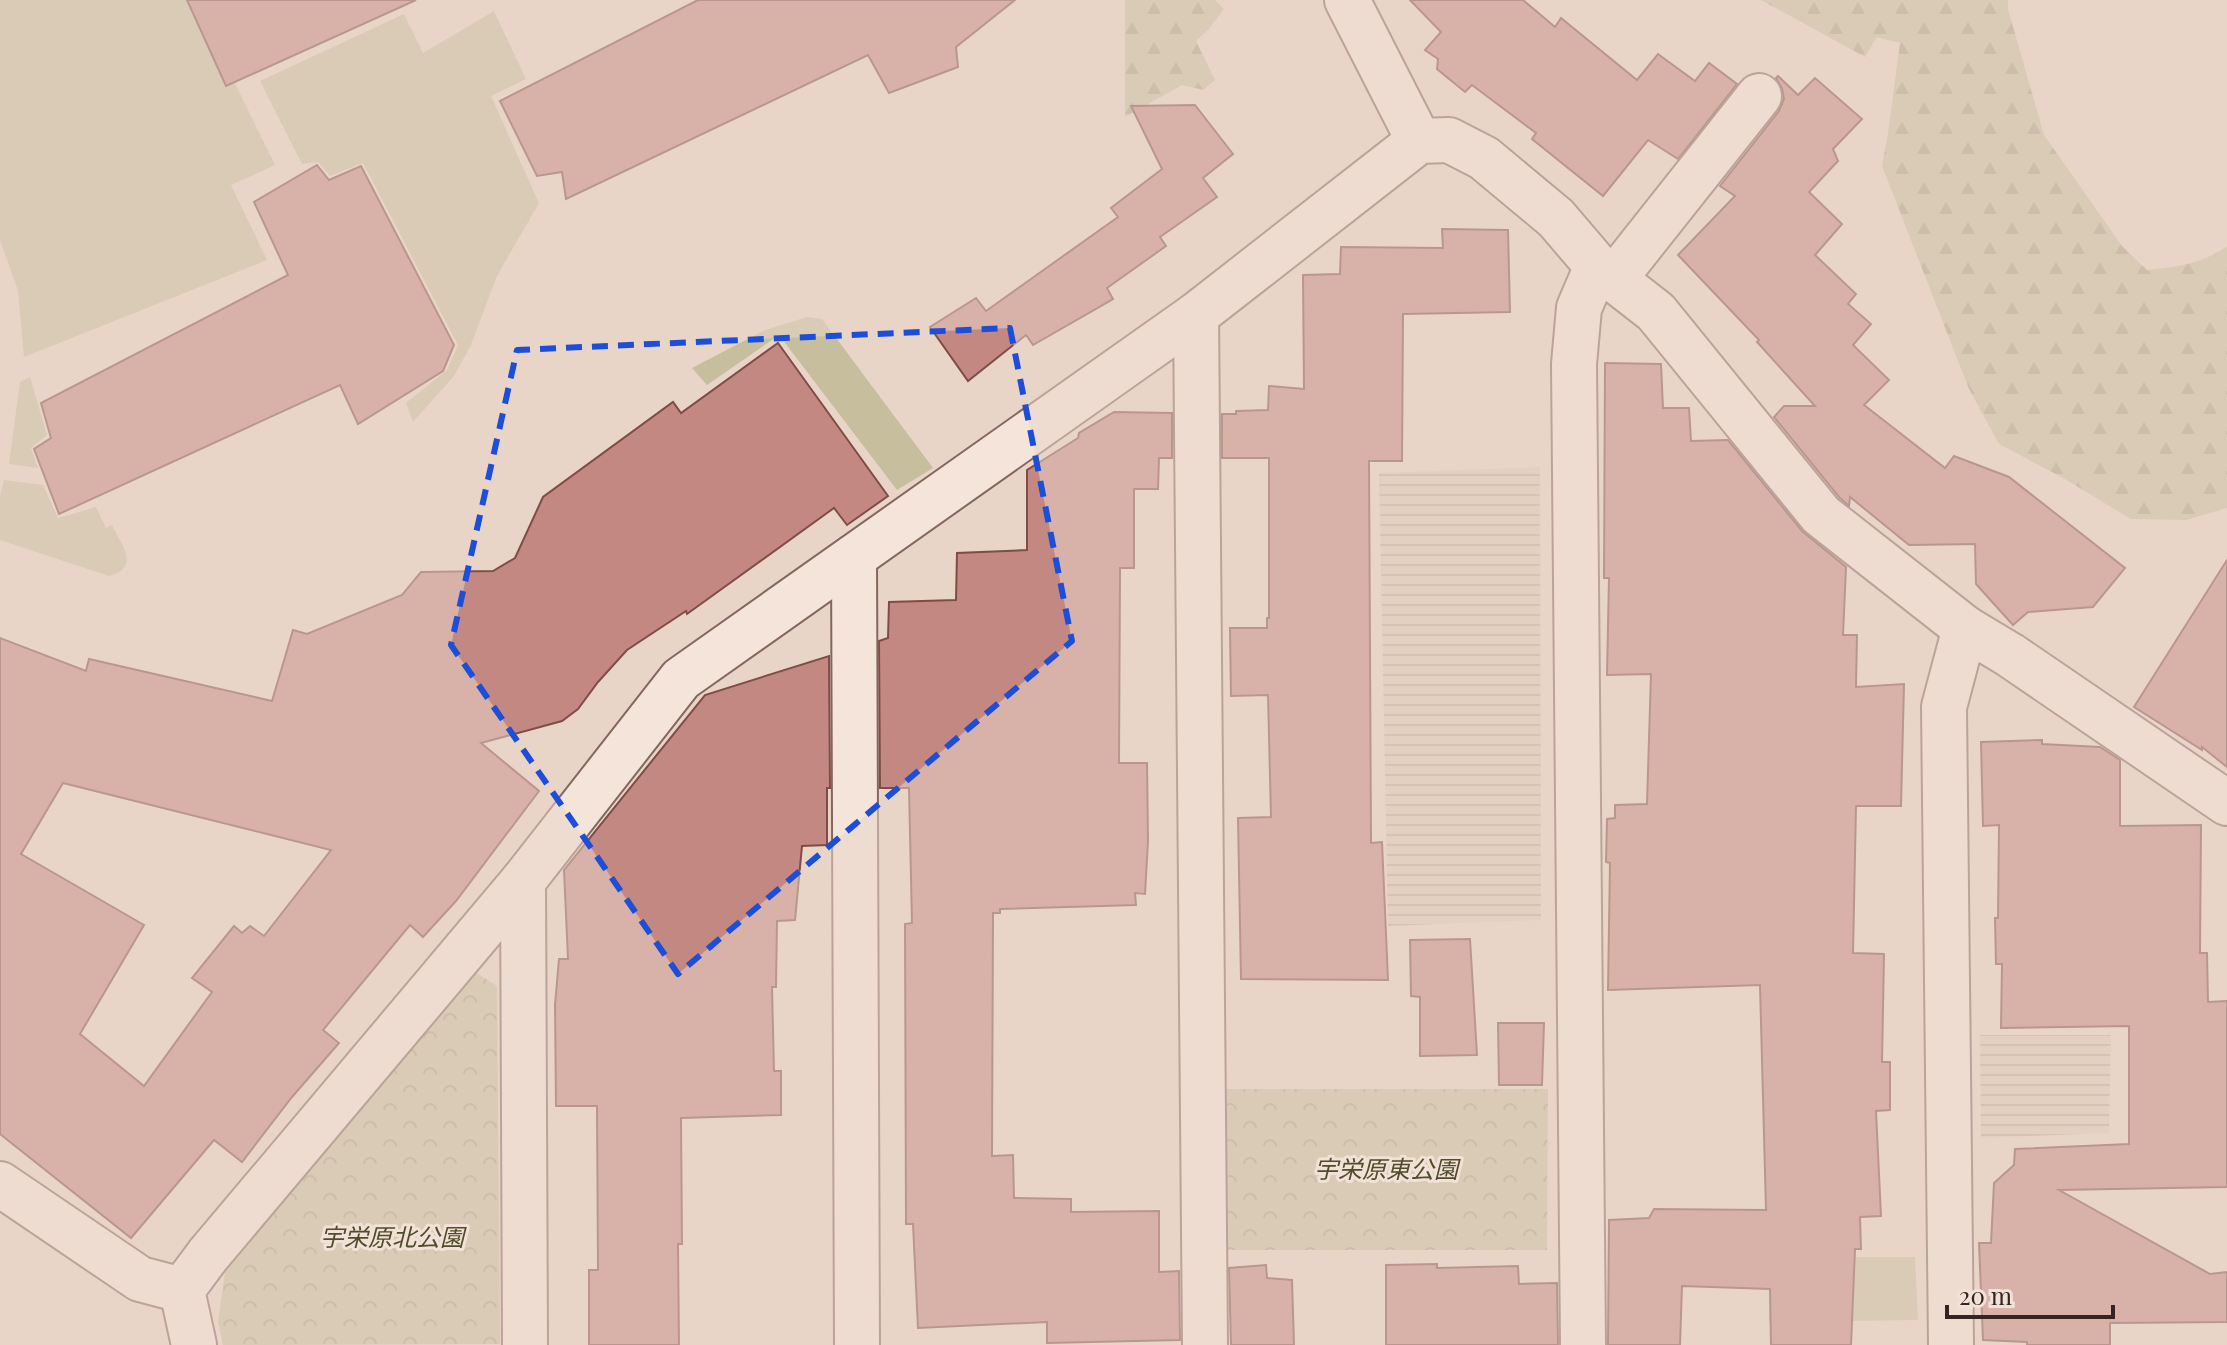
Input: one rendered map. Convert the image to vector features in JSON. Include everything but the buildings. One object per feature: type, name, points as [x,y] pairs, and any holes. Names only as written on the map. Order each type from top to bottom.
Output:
[{"type":"street","points":[[1347,0],[1419,141]]},
{"type":"street","points":[[1583,1345],[1574,364],[1579,308],[1605,273],[1759,96]]},
{"type":"street","points":[[194,1345],[182,1290],[208,1255],[523,881],[681,679],[1196,315],[1419,141],[1449,140],[1484,158],[1556,218],[1605,273],[1656,312],[1821,515],[1965,628],[2010,655],[2227,803]]},
{"type":"street","points":[[1196,315],[1205,1345]]},
{"type":"street","points":[[854,557],[857,1345]]},
{"type":"street","points":[[1951,1345],[1944,707],[1965,628]]},
{"type":"street","points":[[523,881],[525,1345]]},
{"type":"street","points":[[0,1184],[140,1279],[182,1290]]},
{"type":"highlighted area","points":[[1010,328],[1072,641],[678,974],[451,645],[517,350]]},
{"type":"shaded area","points":[[1540,467],[1541,920],[1388,926],[1379,473]]},
{"type":"shaded area","points":[[1980,1035],[2111,1035],[2109,1133],[1981,1138]]},
{"type":"green space","points":[[0,0],[194,0],[275,165],[231,185],[267,260],[24,357],[18,291],[0,240]]},
{"type":"green space","points":[[1125,0],[1215,0],[1224,9],[1196,41],[1215,80],[1203,90],[1182,85],[1125,117]]},
{"type":"green space","points":[[1761,0],[2008,0],[2044,135],[2122,246],[2147,270],[2199,261],[2227,246],[2227,508],[2186,520],[2131,519],[1999,444],[1969,389],[1882,166],[1900,43],[1877,37],[1865,57]]},
{"type":"green space","points":[[494,11],[526,79],[491,96],[539,203],[497,276],[470,347],[454,376],[413,422],[406,403],[447,370],[458,345],[363,163],[330,176],[318,162],[302,164],[260,81],[404,14],[423,53]]},
{"type":"green space","points":[[807,317],[822,319],[933,468],[897,490],[779,335],[707,385],[692,368],[765,330]]},
{"type":"green space","points":[[30,377],[47,435],[31,448],[38,468],[9,464],[20,382]]},
{"type":"green space","points":[[4,480],[43,485],[58,518],[96,507],[106,528],[112,525],[124,548],[127,561],[124,567],[109,576],[0,540],[0,496]]},
{"type":"green space","name":"宇栄原北公園","points":[[475,972],[497,986],[500,1344],[223,1345],[218,1322],[225,1272]]},
{"type":"green space","name":"宇栄原東公園","points":[[1224,1089],[1548,1089],[1547,1250],[1227,1250]]},
{"type":"green space","points":[[1770,1257],[1915,1257],[1918,1320],[1769,1322]]}]
